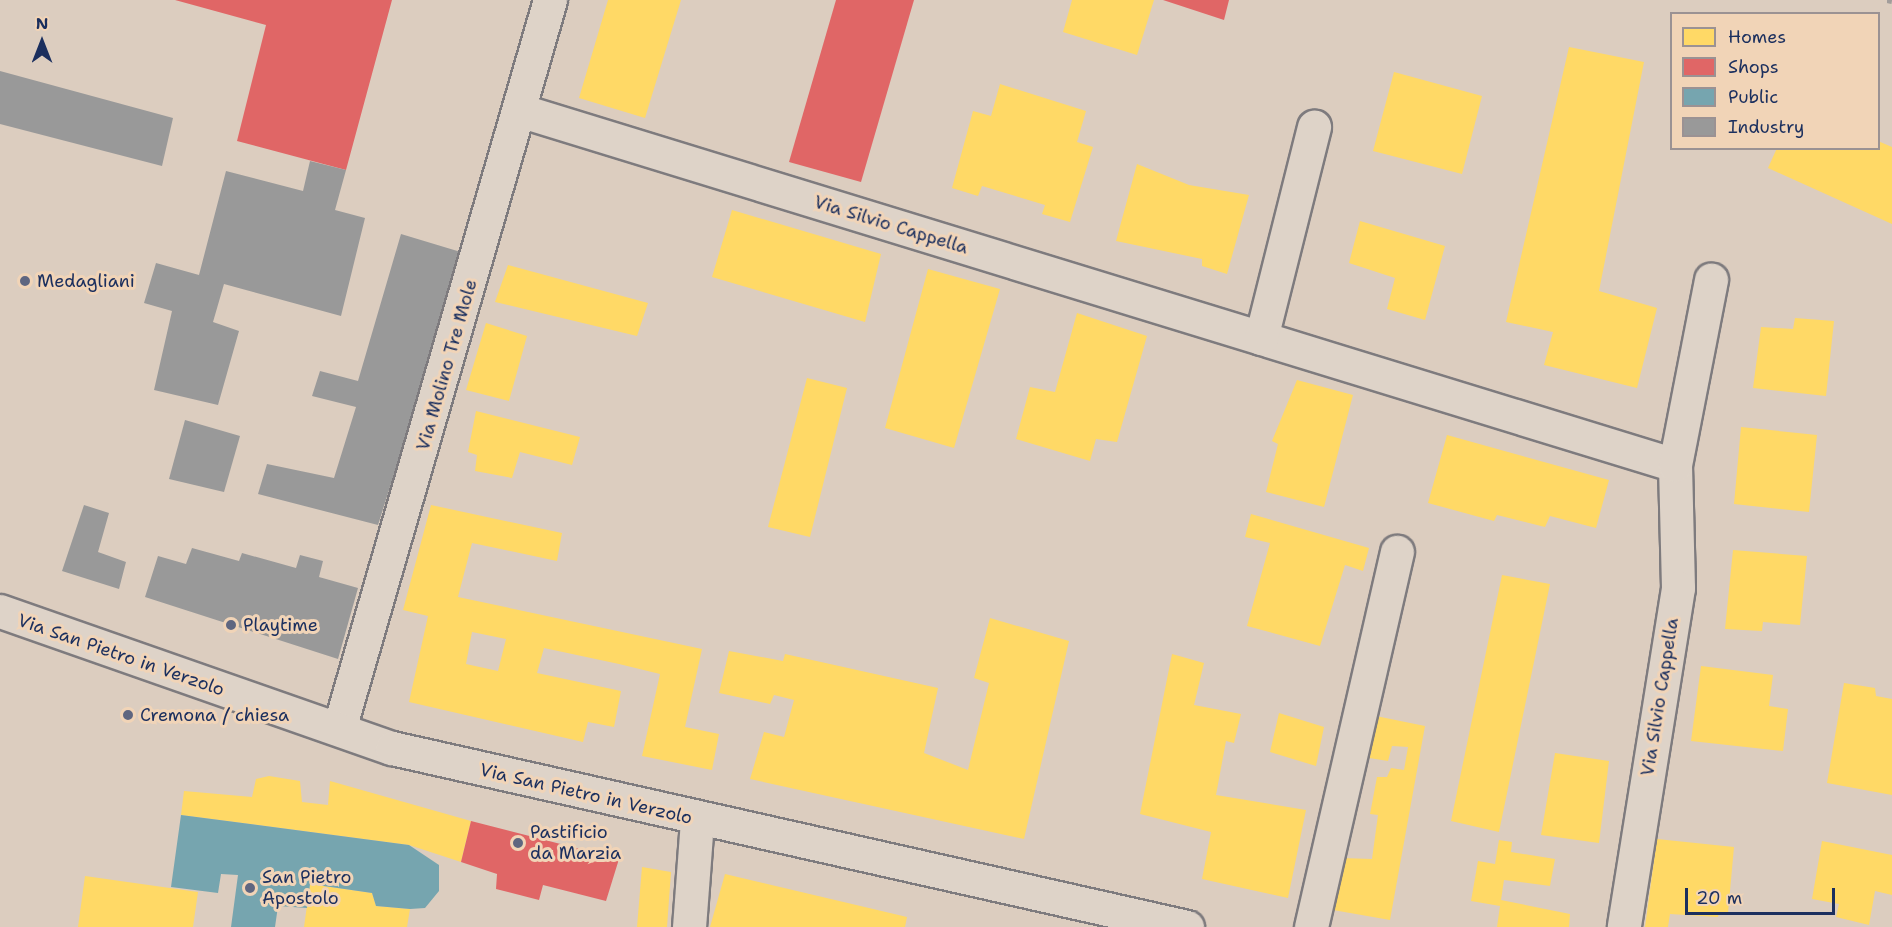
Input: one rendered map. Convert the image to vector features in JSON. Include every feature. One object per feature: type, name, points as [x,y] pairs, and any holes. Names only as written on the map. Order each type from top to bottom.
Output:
[{"type":"street","name":"Via Molino Tre Mole","points":[[339,729],[522,111],[550,0]]},
{"type":"street","name":"Via Silvio Cappella","points":[[522,111],[1675,465]]},
{"type":"street","points":[[1261,338],[1314,127]]},
{"type":"street","name":"Via Silvio Cappella","points":[[1624,927],[1678,588],[1675,465],[1711,279]]},
{"type":"street","points":[[1311,927],[1397,552]]},
{"type":"street","name":"Via San Pietro in Verzolo","points":[[0,611],[392,748],[696,820],[1187,927]]},
{"type":"street","points":[[689,927],[696,820]]},
{"type":"building: Homes","points":[[608,0],[681,0],[645,118],[579,98]]},
{"type":"building: Homes","points":[[1072,0],[1154,0],[1137,55],[1063,32]]},
{"type":"building: Homes","points":[[1569,47],[1644,62],[1599,291],[1657,308],[1637,388],[1544,365],[1553,332],[1506,322]]},
{"type":"building: Homes","points":[[1394,72],[1482,96],[1462,174],[1373,151]]},
{"type":"building: Homes","points":[[1000,84],[1086,111],[1077,142],[1093,147],[1070,222],[1042,214],[1045,205],[982,186],[978,196],[952,188],[973,111],[991,116]]},
{"type":"building: Homes","points":[[1880,142],[1892,147],[1892,224],[1768,168],[1776,150],[1880,150]]},
{"type":"building: Homes","points":[[1137,164],[1189,185],[1249,195],[1227,274],[1202,266],[1202,259],[1116,241]]},
{"type":"building: Homes","points":[[732,210],[881,254],[865,322],[712,277]]},
{"type":"building: Homes","points":[[1360,221],[1445,246],[1425,320],[1387,309],[1395,278],[1349,263]]},
{"type":"building: Homes","points":[[508,265],[648,303],[637,336],[495,302]]},
{"type":"building: Homes","points":[[928,269],[1000,289],[954,448],[885,428]]},
{"type":"building: Homes","points":[[1077,313],[1147,336],[1117,442],[1096,439],[1090,461],[1016,439],[1030,387],[1055,392]]},
{"type":"building: Homes","points":[[1795,318],[1834,321],[1826,396],[1753,388],[1761,327],[1793,329]]},
{"type":"building: Homes","points":[[486,323],[527,336],[509,401],[466,390]]},
{"type":"building: Homes","points":[[807,378],[847,388],[810,537],[768,527]]},
{"type":"building: Homes","points":[[1297,380],[1353,395],[1324,507],[1266,492],[1278,444],[1272,441]]},
{"type":"building: Homes","points":[[476,411],[580,437],[572,465],[520,452],[512,478],[475,471],[477,455],[468,452]]},
{"type":"building: Homes","points":[[1741,427],[1817,435],[1809,512],[1734,504]]},
{"type":"building: Homes","points":[[1447,435],[1609,480],[1596,528],[1550,516],[1545,527],[1497,515],[1494,521],[1428,503]]},
{"type":"building: Homes","points":[[431,505],[562,533],[557,561],[472,543],[458,597],[702,649],[685,727],[719,734],[712,770],[642,756],[660,674],[619,664],[544,648],[537,673],[621,691],[614,727],[588,722],[583,742],[409,702],[428,616],[403,610]],"holes":[[[472,632],[506,639],[498,671],[466,664]]]},
{"type":"building: Homes","points":[[1251,514],[1369,548],[1363,571],[1345,565],[1320,646],[1247,626],[1270,543],[1245,537]]},
{"type":"building: Homes","points":[[1733,550],[1807,556],[1800,625],[1763,622],[1762,631],[1725,629]]},
{"type":"building: Homes","points":[[1502,575],[1550,584],[1499,832],[1451,821]]},
{"type":"building: Homes","points":[[990,618],[1069,641],[1024,839],[750,779],[764,732],[784,737],[794,700],[774,695],[770,704],[719,693],[729,651],[783,661],[785,654],[938,688],[924,753],[968,770],[989,683],[974,678]]},
{"type":"building: Homes","points":[[1172,654],[1204,663],[1194,705],[1241,714],[1234,743],[1226,741],[1216,795],[1306,810],[1288,898],[1202,879],[1211,832],[1140,814]]},
{"type":"building: Homes","points":[[1701,666],[1773,675],[1769,706],[1788,709],[1783,751],[1691,741]]},
{"type":"building: Homes","points":[[1844,683],[1875,688],[1876,696],[1892,699],[1892,795],[1827,783]]},
{"type":"building: Homes","points":[[1279,713],[1324,727],[1316,766],[1270,752]]},
{"type":"building: Homes","points":[[1371,715],[1425,726],[1390,920],[1333,910],[1341,858],[1372,859],[1378,815],[1370,814],[1377,777],[1387,777],[1391,768],[1404,770],[1408,747],[1392,746],[1388,761],[1363,757]]},
{"type":"building: Homes","points":[[1555,753],[1609,761],[1599,843],[1541,835]]},
{"type":"building: Homes","points":[[269,776],[300,781],[302,802],[328,805],[330,781],[471,821],[461,862],[409,845],[181,815],[184,791],[252,797],[256,779]]},
{"type":"building: Homes","points":[[1657,839],[1734,847],[1728,913],[1719,912],[1718,917],[1670,914],[1668,927],[1645,927]]},
{"type":"building: Homes","points":[[1499,840],[1512,842],[1511,852],[1555,859],[1550,886],[1504,880],[1501,900],[1570,914],[1569,927],[1497,927],[1500,906],[1471,901],[1478,861],[1495,864]]},
{"type":"building: Homes","points":[[1822,841],[1892,855],[1892,895],[1875,891],[1869,925],[1836,917],[1839,904],[1812,899]]},
{"type":"building: Homes","points":[[642,867],[671,872],[667,927],[637,927]]},
{"type":"building: Homes","points":[[725,874],[907,917],[905,927],[710,927]]},
{"type":"building: Homes","points":[[85,876],[198,892],[193,927],[78,927]]},
{"type":"building: Homes","points":[[310,884],[372,893],[376,906],[410,909],[407,927],[304,927]]},
{"type":"building: Shops","points":[[175,0],[392,0],[346,170],[237,141],[266,25]]},
{"type":"building: Shops","points":[[836,0],[914,0],[861,182],[789,162]]},
{"type":"building: Shops","points":[[1163,0],[1229,0],[1224,20]]},
{"type":"building: Shops","points":[[471,821],[619,859],[606,901],[543,885],[539,900],[496,889],[497,874],[461,862]]},
{"type":"building: Public","points":[[181,815],[409,845],[439,865],[439,891],[425,908],[410,909],[376,906],[372,893],[310,884],[307,908],[278,906],[275,927],[231,927],[238,875],[221,874],[218,893],[171,887]]},
{"type":"building: Industry","points":[[0,71],[173,118],[162,166],[0,124]]},
{"type":"building: Industry","points":[[310,161],[346,170],[335,210],[365,218],[341,316],[224,284],[213,322],[239,331],[218,405],[154,390],[172,311],[144,303],[156,263],[199,275],[226,171],[303,191]]},
{"type":"building: Industry","points":[[401,234],[464,253],[378,525],[258,494],[267,464],[334,478],[356,407],[312,396],[320,371],[358,381]]},
{"type":"building: Industry","points":[[185,420],[240,436],[224,492],[169,479]]},
{"type":"building: Industry","points":[[84,505],[109,513],[98,552],[126,562],[119,589],[62,571]]},
{"type":"building: Industry","points":[[192,548],[239,561],[242,553],[296,568],[300,555],[323,561],[319,577],[358,588],[338,659],[145,597],[158,556],[186,564]]},
{"type":"railway","points":[[1887,0],[1892,1]]},
{"type":"place","name":"Medagliani","points":[[25,281]]},
{"type":"place","name":"Playtime","points":[[231,625]]},
{"type":"place","name":"Cremona / chiesa","points":[[128,715]]},
{"type":"place","name":"Pastificio da Marzia","points":[[518,843]]},
{"type":"place","name":"San Pietro Apostolo","points":[[250,888]]}]
